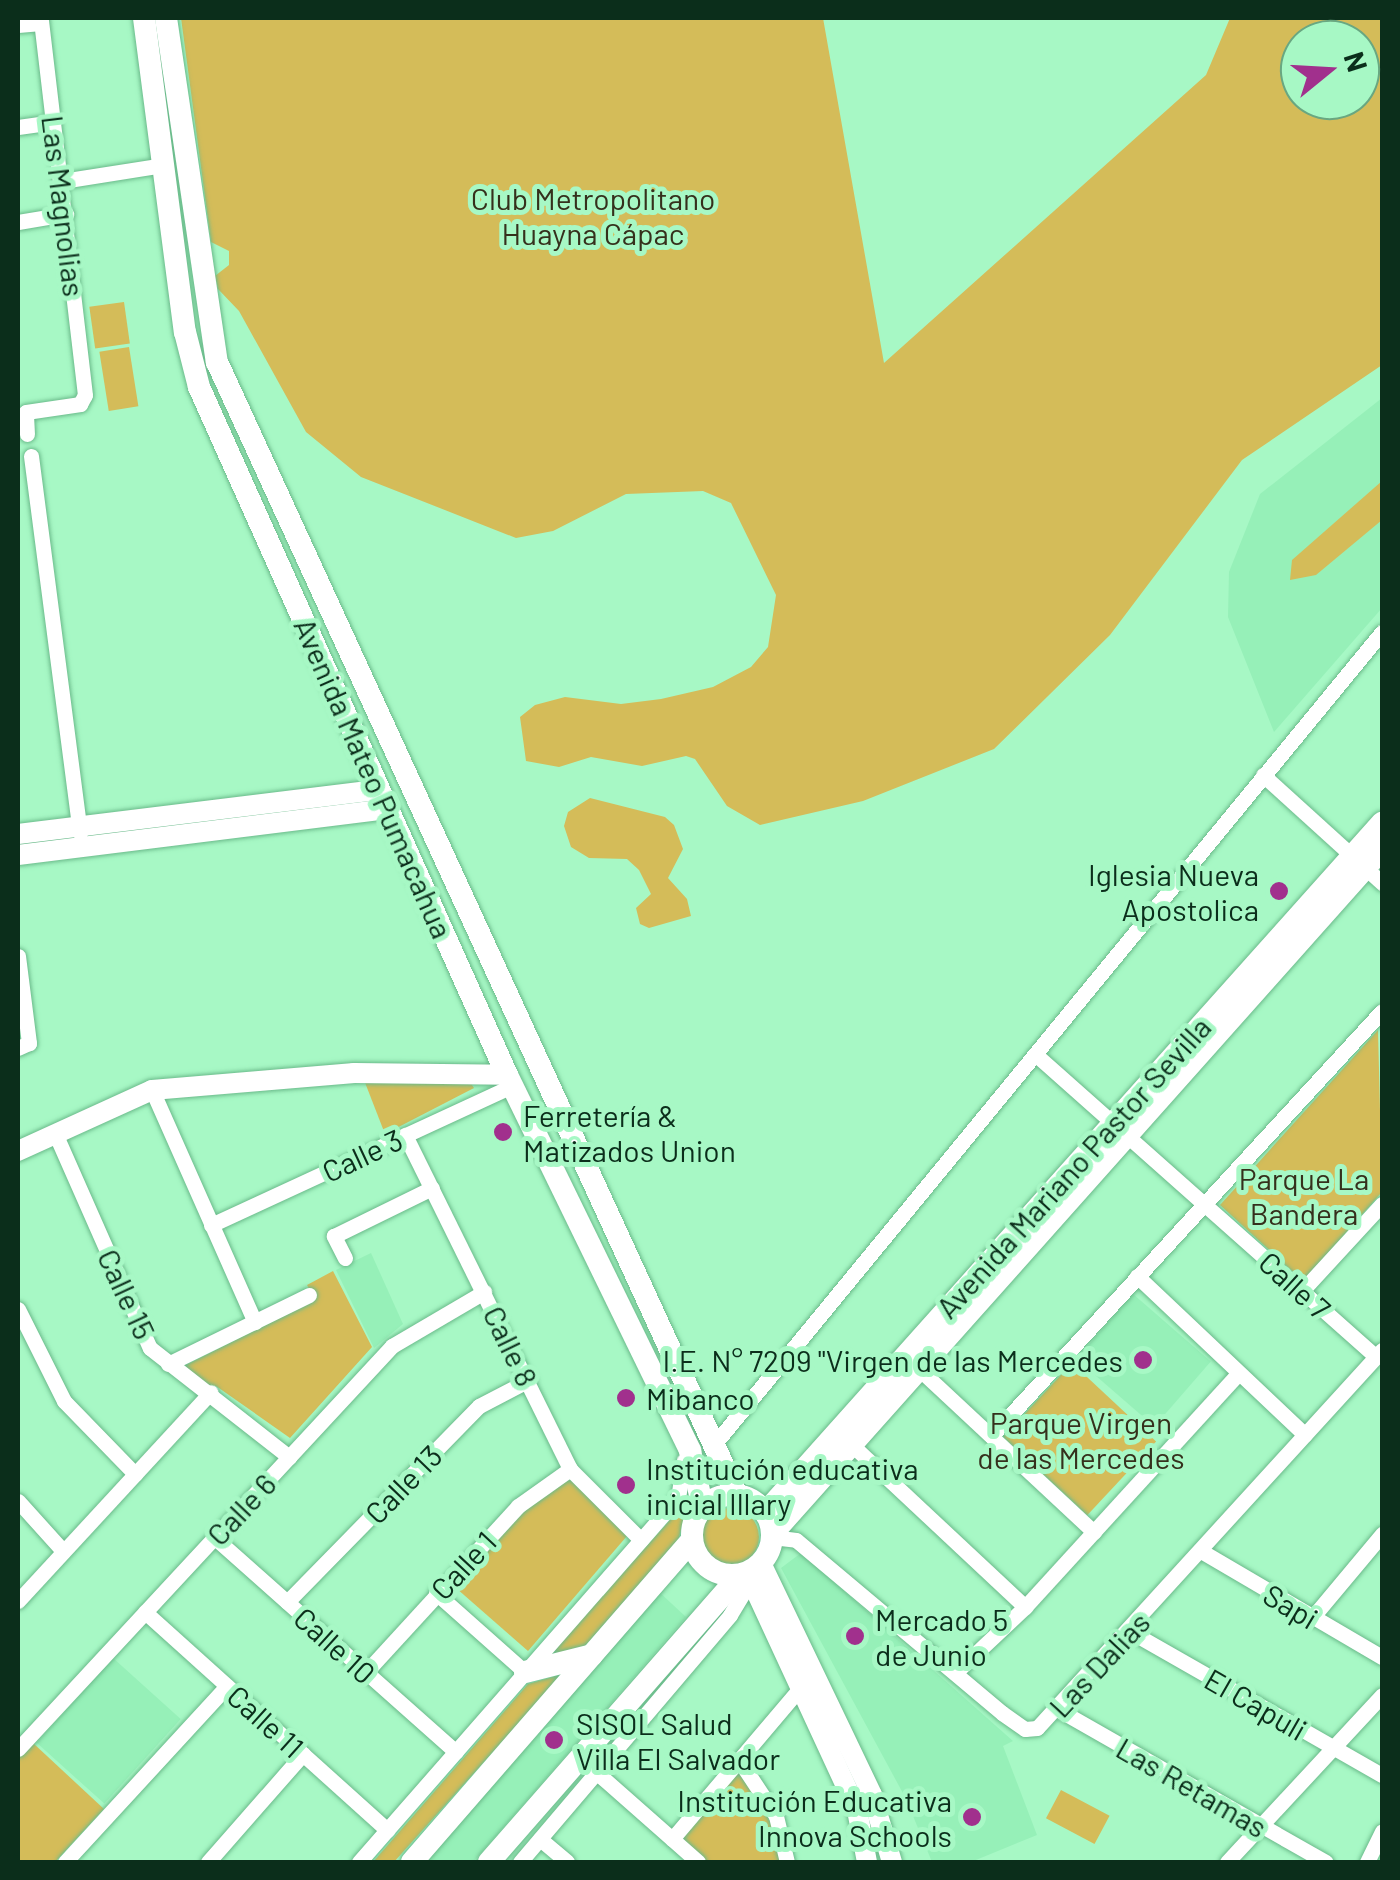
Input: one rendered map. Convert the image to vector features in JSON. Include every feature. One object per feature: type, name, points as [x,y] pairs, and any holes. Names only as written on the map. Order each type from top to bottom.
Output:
[{"type":"main road","name":"Avenida Mateo Pumacahua","points":[[144,18],[184,332],[198,387],[510,1080],[681,1431],[702,1508]]},
{"type":"main road","name":"Avenida Mateo Pumacahua","points":[[166,18],[217,362],[737,1495]]},
{"type":"main road","name":"Avenida Mariano Pastor Sevilla","points":[[1367,869],[1382,823]]},
{"type":"main road","name":"Avenida Mariano Pastor Sevilla","points":[[770,1528],[1120,1127],[1382,849]]},
{"type":"main road","name":"Avenida Mariano Pastor Sevilla","points":[[770,1528],[852,1445],[1120,1127]]},
{"type":"main road","points":[[412,1862],[692,1540],[702,1508],[737,1495],[770,1528],[748,1571],[489,1862]]},
{"type":"main road","points":[[692,1540],[710,1570],[748,1571]]},
{"type":"main road","points":[[526,1672],[592,1655]]},
{"type":"street","points":[[18,26],[41,20]]},
{"type":"street","name":"Las Magnolias","points":[[27,434],[26,412],[80,404],[85,395],[41,20]]},
{"type":"street","points":[[18,127],[54,122]]},
{"type":"street","points":[[62,182],[164,165]]},
{"type":"street","points":[[18,222],[66,214]]},
{"type":"street","points":[[31,456],[81,836]]},
{"type":"street","points":[[712,1447],[1382,632]]},
{"type":"street","points":[[1263,775],[1367,869]]},
{"type":"street","points":[[18,834],[81,836],[383,800]]},
{"type":"street","points":[[18,854],[81,836]]},
{"type":"street","points":[[18,959],[29,1043],[18,1048]]},
{"type":"street","points":[[991,1436],[1382,1012]]},
{"type":"street","name":"Calle 7","points":[[1034,1054],[1302,1292],[1379,1353]]},
{"type":"street","points":[[18,1151],[152,1090],[354,1074],[510,1080]]},
{"type":"street","name":"Calle 3","points":[[211,1224],[405,1135],[510,1080]]},
{"type":"street","points":[[152,1090],[255,1322]]},
{"type":"street","name":"Calle 15","points":[[56,1133],[150,1348],[198,1390],[210,1392],[289,1457]]},
{"type":"street","name":"Calle 8","points":[[405,1135],[570,1469],[641,1540]]},
{"type":"street","points":[[344,1258],[334,1236],[432,1188]]},
{"type":"street","points":[[1302,1292],[1382,1204]]},
{"type":"street","points":[[1136,1276],[1305,1435]]},
{"type":"street","name":"Calle 6","points":[[18,1749],[392,1346],[484,1292]]},
{"type":"street","points":[[168,1364],[309,1296]]},
{"type":"street","points":[[18,1309],[64,1401],[135,1474]]},
{"type":"street","name":"Las Dalias","points":[[770,1528],[796,1540],[1025,1729],[1040,1726],[1130,1632],[1379,1353]]},
{"type":"street","points":[[919,1368],[1094,1532]]},
{"type":"street","points":[[956,1672],[1026,1608],[1238,1374]]},
{"type":"street","name":"Calle 13","points":[[287,1602],[479,1406],[529,1380]]},
{"type":"street","points":[[18,1601],[210,1392]]},
{"type":"street","points":[[359,1862],[685,1485],[681,1431]]},
{"type":"street","points":[[852,1445],[1026,1608]]},
{"type":"street","name":"Calle 1","points":[[366,1672],[531,1493],[570,1469]]},
{"type":"street","points":[[18,1501],[63,1552]]},
{"type":"street","points":[[1311,1618],[1382,1534]]},
{"type":"street","name":"Calle 10","points":[[215,1538],[456,1752]]},
{"type":"street","name":"Sapi","points":[[1200,1552],[1382,1657]]},
{"type":"street","points":[[748,1571],[857,1810],[867,1862]]},
{"type":"street","points":[[520,1862],[730,1614],[745,1590],[748,1571]]},
{"type":"street","points":[[748,1571],[872,1794],[892,1862]]},
{"type":"street","points":[[436,1593],[526,1672]]},
{"type":"street","name":"Calle 11","points":[[145,1612],[387,1830]]},
{"type":"street","name":"El Capuli","points":[[1130,1632],[1382,1775]]},
{"type":"street","points":[[66,1862],[227,1686]]},
{"type":"street","points":[[672,1839],[800,1688]]},
{"type":"street","points":[[1227,1862],[1336,1749],[1382,1695]]},
{"type":"street","name":"Las Retamas","points":[[1059,1710],[1326,1862]]},
{"type":"street","points":[[208,1862],[303,1754]]},
{"type":"street","points":[[739,1760],[776,1816],[787,1862]]},
{"type":"street","points":[[596,1772],[698,1862]]},
{"type":"street","points":[[1367,1862],[1382,1831]]},
{"type":"street","points":[[540,1839],[567,1862]]},
{"type":"shaded area","points":[[1382,398],[1382,608],[1274,732],[1228,617],[1229,572],[1260,494]]},
{"type":"shaded area","points":[[371,1253],[403,1324],[374,1348],[336,1270]]},
{"type":"shaded area","name":"I.E. N° 7209 \"Virgen de las Mercedes","points":[[1133,1294],[1211,1362],[1154,1426],[1077,1359]]},
{"type":"shaded area","name":"Mercado 5 de Junio","points":[[801,1553],[1013,1741],[1003,1746],[1037,1835],[971,1862],[932,1862],[906,1799],[917,1792],[905,1797],[781,1568]]},
{"type":"shaded area","name":"SISOL Salud Villa El Salvador","points":[[657,1590],[686,1617],[473,1862],[424,1862]]},
{"type":"shaded area","points":[[113,1658],[181,1719],[104,1804],[37,1743]]},
{"type":"green space","name":"Club Metropolitano Huayna Cápac","points":[[181,18],[823,18],[884,363],[1206,75],[1230,18],[1382,18],[1382,365],[1242,460],[1110,635],[994,749],[863,801],[760,825],[727,806],[695,759],[686,756],[642,766],[591,757],[559,767],[526,761],[520,717],[535,705],[565,697],[621,704],[661,699],[713,687],[751,667],[768,647],[776,595],[731,503],[703,491],[626,494],[553,531],[516,538],[361,477],[306,432],[239,311],[218,289],[215,276],[229,265],[229,251],[211,242]]},
{"type":"green space","points":[[124,302],[130,344],[95,348],[89,307]]},
{"type":"green space","points":[[129,347],[138,406],[109,411],[99,352]]},
{"type":"green space","points":[[1382,481],[1382,520],[1316,575],[1290,580],[1292,560]]},
{"type":"green space","points":[[590,798],[665,817],[674,825],[683,849],[668,878],[687,899],[691,916],[649,928],[640,924],[636,908],[651,894],[639,870],[627,859],[589,858],[571,847],[564,826],[568,812]]},
{"type":"green space","name":"Parque La Bandera","points":[[1378,1030],[1382,1192],[1303,1281],[1220,1205]]},
{"type":"green space","points":[[364,1080],[470,1082],[474,1088],[385,1134]]},
{"type":"green space","points":[[333,1271],[372,1347],[290,1438],[216,1386],[198,1385],[182,1367],[315,1300],[307,1285]]},
{"type":"green space","name":"Parque Virgen de las Mercedes","points":[[1072,1363],[1156,1441],[1087,1515],[1003,1437]]},
{"type":"green space","points":[[569,1476],[627,1536],[528,1651],[456,1588],[524,1508]]},
{"type":"green space","points":[[689,1499],[678,1541],[585,1646],[543,1661]]},
{"type":"green space","points":[[730,1508],[750,1517],[759,1537],[750,1557],[730,1566],[710,1557],[701,1537],[710,1517]]},
{"type":"green space","points":[[563,1674],[394,1862],[373,1862],[528,1684]]},
{"type":"green space","points":[[33,1743],[104,1809],[55,1862],[18,1862],[18,1759]]},
{"type":"green space","points":[[738,1770],[778,1835],[780,1862],[707,1862],[678,1837]]},
{"type":"green space","points":[[1061,1790],[1110,1816],[1095,1844],[1046,1818]]},
{"type":"place","name":"Iglesia Nueva Apostolica","points":[[1279,891]]},
{"type":"place","name":"Ferretería & Matizados Union","points":[[503,1132]]},
{"type":"place","name":"I.E. N° 7209 \"Virgen de las Mercedes","points":[[1143,1360]]},
{"type":"place","name":"Mibanco","points":[[626,1398]]},
{"type":"place","name":"Institución educativa inicial Illary","points":[[626,1485]]},
{"type":"place","name":"Mercado 5 de Junio","points":[[855,1636]]},
{"type":"place","name":"SISOL Salud Villa El Salvador","points":[[554,1740]]},
{"type":"place","name":"Institución Educativa Innova Schools","points":[[972,1817]]}]
